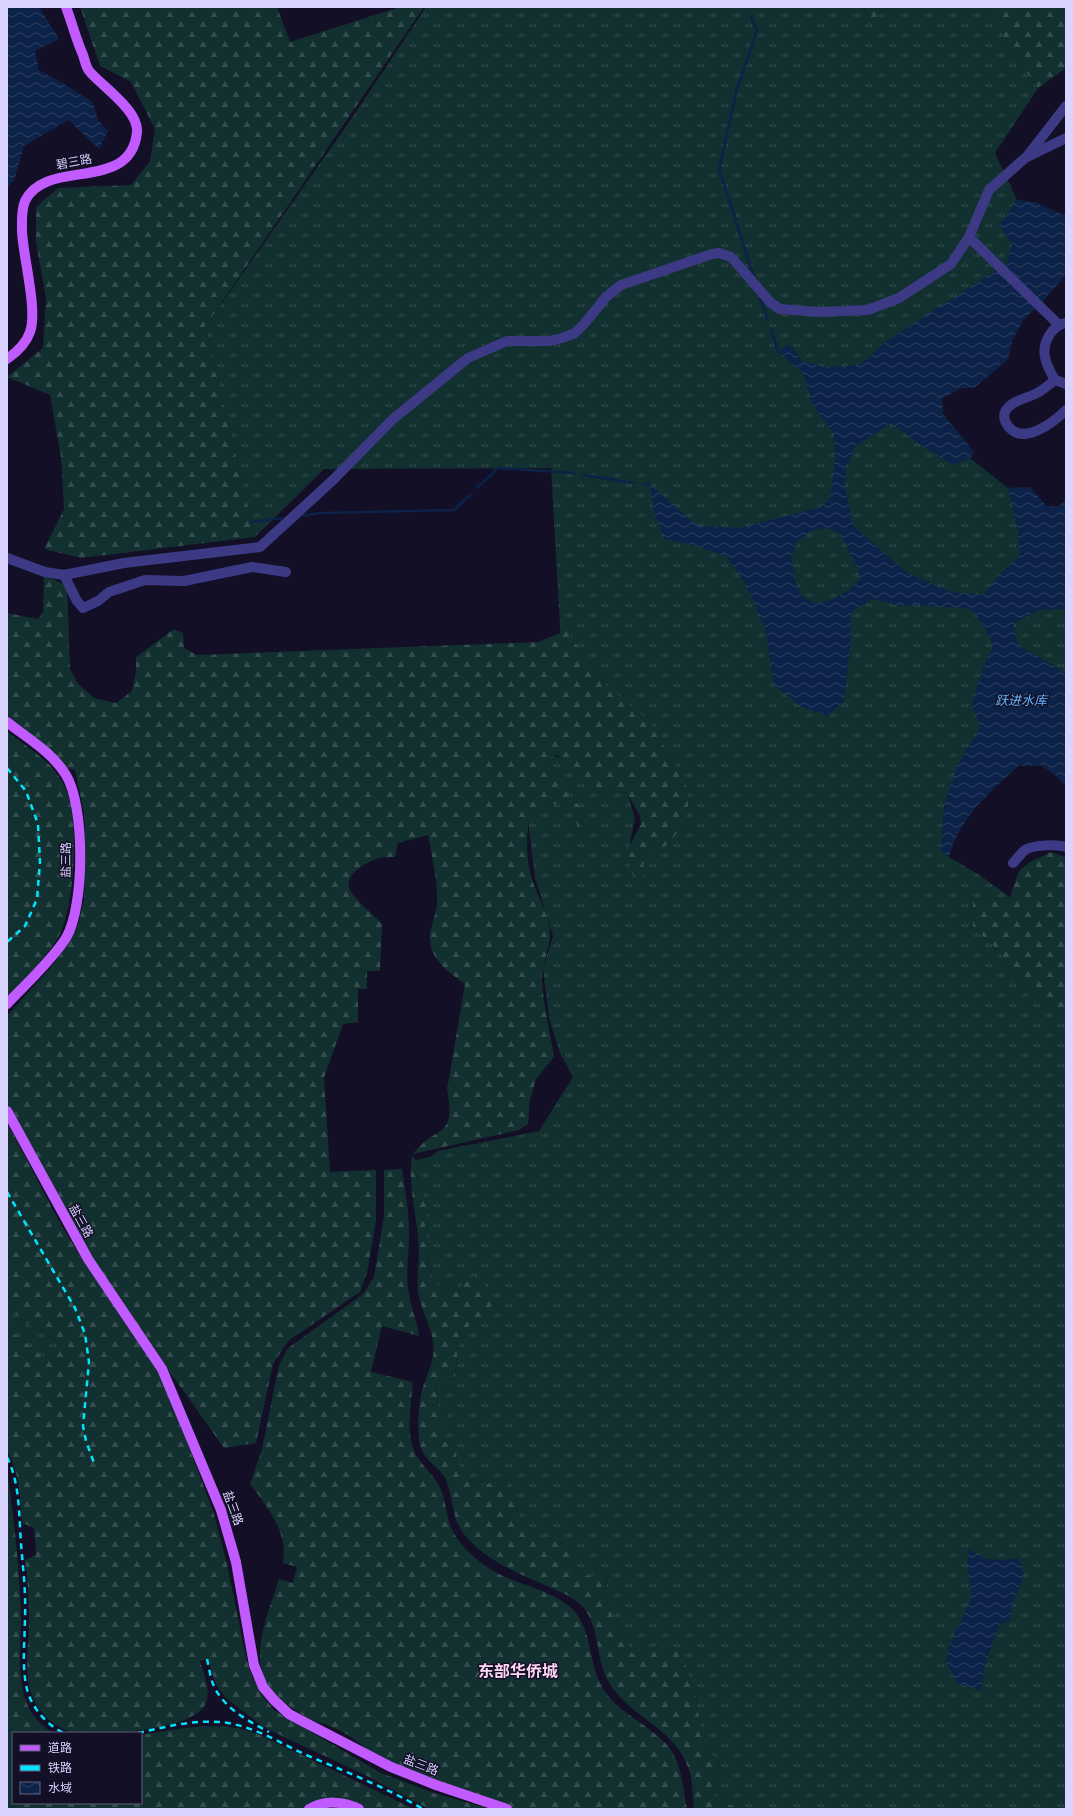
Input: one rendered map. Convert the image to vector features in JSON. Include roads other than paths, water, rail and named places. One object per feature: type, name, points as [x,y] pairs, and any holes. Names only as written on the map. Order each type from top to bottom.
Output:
[{"type":"main road","name":"碧三路","points":[[7,359],[16,353],[25,342],[30,332],[33,319],[23,247],[22,210],[26,200],[35,188],[49,180],[114,167],[128,157],[138,131],[132,115],[89,71],[66,7]]},
{"type":"main road","name":"盐三路","points":[[7,722],[50,756],[65,773],[75,794],[80,822],[78,902],[71,926],[60,947],[7,1004]]},
{"type":"main road","name":"盐三路","points":[[7,1111],[88,1259],[167,1378],[229,1532],[254,1665],[263,1687],[289,1714],[374,1759],[436,1785],[507,1809]]},
{"type":"main road","points":[[309,1809],[320,1804],[333,1802],[347,1804],[360,1809]]},
{"type":"street","points":[[7,558],[45,572],[64,575],[124,563],[260,547],[333,480],[393,419],[468,358],[507,341],[549,341],[575,333],[606,297],[621,284],[712,254],[719,253],[731,257],[771,303],[780,309],[819,312],[868,310],[899,298],[951,264],[969,237],[989,190],[1025,158],[1066,106]]},
{"type":"street","points":[[1025,158],[1066,138]]},
{"type":"street","points":[[969,237],[1062,324],[1048,336],[1044,356],[1054,380],[1066,384]]},
{"type":"street","points":[[1054,380],[1039,393],[1011,405],[1005,412],[1005,422],[1012,432],[1020,435],[1029,434],[1050,423],[1066,410]]},
{"type":"street","points":[[64,575],[77,601],[83,608],[109,592],[145,580],[184,581],[252,567],[286,572]]},
{"type":"street","points":[[1013,863],[1027,849],[1047,846],[1066,847]]},
{"type":"water","points":[[7,7],[39,7],[59,39],[35,51],[39,70],[93,102],[98,120],[108,131],[99,149],[68,120],[24,146],[14,181],[7,187]]},
{"type":"water","name":"跃进水库","points":[[1017,200],[1036,203],[1066,216],[1066,274],[1044,300],[1023,320],[1012,341],[1008,359],[975,387],[962,388],[942,398],[943,415],[974,452],[970,458],[953,465],[918,443],[891,423],[854,447],[846,469],[845,487],[853,526],[907,573],[952,592],[983,595],[1001,573],[1020,556],[1018,530],[1008,488],[1030,487],[1047,507],[1059,506],[1066,500],[1066,609],[1039,610],[1013,623],[1018,645],[1066,673],[1066,786],[1059,778],[1041,765],[1018,766],[986,796],[967,818],[953,843],[949,857],[941,850],[944,806],[957,767],[980,727],[972,703],[983,668],[992,649],[991,639],[977,616],[970,609],[921,605],[896,605],[873,599],[851,612],[851,638],[844,701],[828,716],[802,707],[774,685],[766,632],[746,584],[726,556],[690,544],[665,539],[654,513],[650,485],[698,526],[740,528],[821,507],[828,501],[831,491],[835,457],[834,434],[813,405],[802,371],[778,352],[789,344],[802,361],[824,367],[860,365],[887,341],[1007,263],[1012,244],[999,225]],"holes":[[[827,528],[840,533],[859,570],[860,580],[834,599],[821,603],[815,603],[801,596],[794,576],[791,557],[798,541],[812,530]]]},
{"type":"water","points":[[968,1549],[986,1559],[1002,1560],[1019,1558],[1024,1575],[1012,1605],[1010,1621],[999,1625],[985,1665],[981,1690],[958,1684],[946,1662],[949,1647],[972,1596],[968,1572]]},
{"type":"waterway","points":[[751,16],[757,31],[737,89],[719,169],[754,277]]},
{"type":"waterway","points":[[760,297],[768,320]]},
{"type":"waterway","points":[[771,330],[778,352]]},
{"type":"waterway","points":[[477,488],[498,468],[574,473]]},
{"type":"waterway","points":[[583,475],[634,483]]},
{"type":"waterway","points":[[643,484],[650,485]]},
{"type":"waterway","points":[[298,516],[321,513],[454,510],[470,495]]},
{"type":"waterway","points":[[251,522],[282,518]]},
{"type":"railway","points":[[7,768],[26,791],[38,824],[40,862],[37,899],[25,926],[7,942]]},
{"type":"railway","points":[[7,1192],[75,1308],[85,1334],[89,1362],[83,1426],[86,1441],[94,1463]]},
{"type":"railway","points":[[7,1457],[17,1489],[19,1511],[25,1598],[24,1655],[26,1684],[28,1693],[42,1717],[62,1732]]},
{"type":"railway","points":[[207,1659],[213,1684],[223,1700],[244,1718],[269,1732]]},
{"type":"railway","points":[[142,1732],[178,1724],[198,1722],[230,1723],[241,1726],[263,1734],[304,1754],[379,1786],[423,1809]]},
{"type":"district","name":"东部华侨城","points":[[518,1671]]}]
